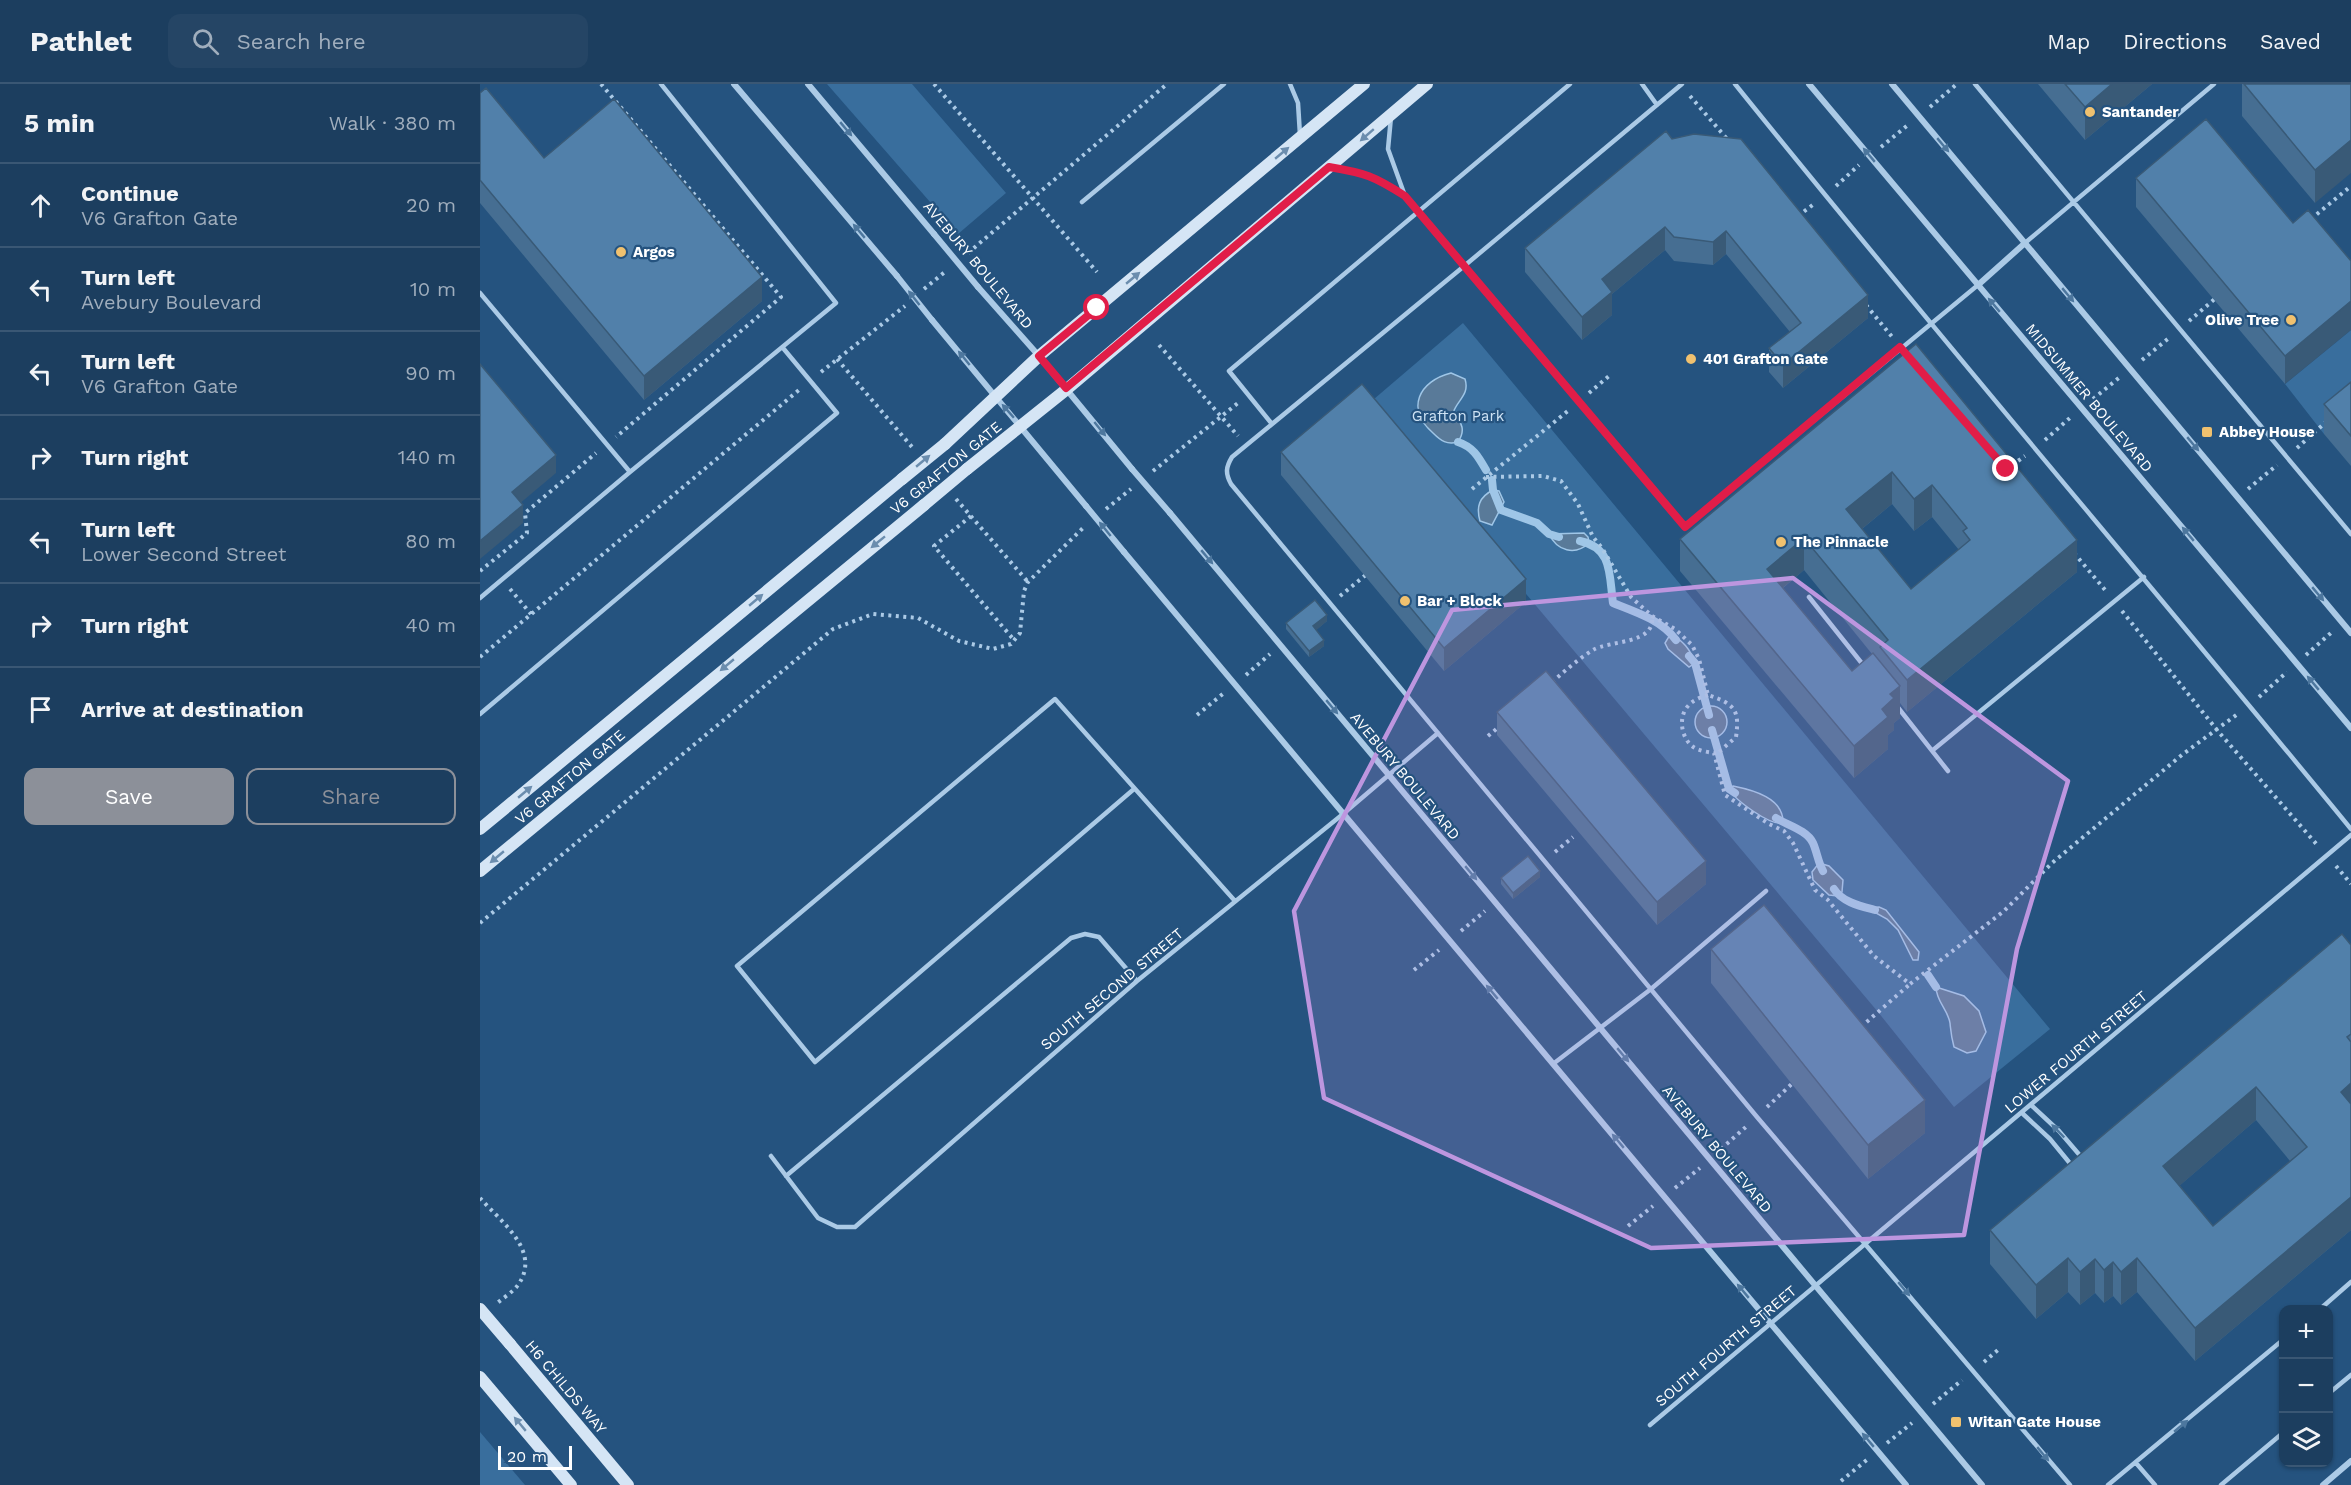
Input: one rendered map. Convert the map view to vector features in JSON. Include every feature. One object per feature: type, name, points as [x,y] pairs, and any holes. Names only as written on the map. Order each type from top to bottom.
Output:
[{"type":"street","points":[[734,84],[897,276],[1124,552],[1906,1485]]},
{"type":"street","name":"AVEBURY BOULEVARD","points":[[808,84],[1066,388],[1982,1485]]},
{"type":"street","name":"V6 GRAFTON GATE","points":[[480,829],[945,444],[1039,356],[1364,84]]},
{"type":"street","name":"V6 GRAFTON GATE","points":[[480,871],[1066,388],[1427,84]]},
{"type":"street","name":"MIDSUMMER BOULEVARD","points":[[1809,84],[2351,728]]},
{"type":"street","points":[[1892,84],[2351,633]]},
{"type":"street","points":[[1978,285],[2025,243]]},
{"type":"street","name":"H6 CHILDS WAY","points":[[485,1309],[510,1344],[628,1485]]},
{"type":"street","points":[[480,1377],[571,1485]]},
{"type":"street","points":[[2323,1485],[2351,1461]]},
{"type":"lane","points":[[480,598],[836,303],[661,84]]},
{"type":"lane","points":[[1082,202],[1224,84]]},
{"type":"lane","points":[[1290,84],[1298,103],[1300,138]]},
{"type":"lane","points":[[1272,424],[1229,371],[1570,84]]},
{"type":"lane","points":[[1642,84],[1657,105]]},
{"type":"lane","points":[[1735,84],[1929,323],[2144,577],[2351,829]]},
{"type":"lane","points":[[1975,84],[2351,534]]},
{"type":"lane","points":[[2025,243],[2214,84]]},
{"type":"lane","points":[[1681,85],[1232,457],[1228,464],[1227,476],[1231,484],[1651,989],[2070,1485]]},
{"type":"lane","points":[[1392,113],[1389,149],[1405,196]]},
{"type":"lane","points":[[1329,167],[1358,171],[1375,177],[1405,196],[1685,527],[1929,323],[1978,285]]},
{"type":"lane","points":[[480,293],[630,472]]},
{"type":"lane","points":[[480,714],[837,413],[783,348]]},
{"type":"lane","points":[[1933,750],[2144,577]]},
{"type":"lane","points":[[1809,597],[1867,669]]},
{"type":"lane","points":[[1889,696],[1948,771]]},
{"type":"lane","points":[[1134,789],[816,1062],[737,966],[1055,699],[1234,901]]},
{"type":"lane","name":"SOUTH SECOND STREET","points":[[786,1176],[818,1218],[837,1227],[855,1227],[1137,981],[1343,814],[1438,733]]},
{"type":"lane","name":"LOWER FOURTH STREET","points":[[1816,1286],[2351,835]]},
{"type":"lane","points":[[1553,1064],[1651,989],[1766,891]]},
{"type":"lane","points":[[1750,906],[1758,915]]},
{"type":"lane","points":[[771,1156],[786,1176],[1071,938],[1085,933],[1099,937],[1137,981]]},
{"type":"lane","points":[[2031,1105],[2059,1131],[2083,1159]]},
{"type":"lane","points":[[2022,1113],[2050,1139],[2073,1167]]},
{"type":"lane","points":[[2325,1305],[2351,1282]]},
{"type":"lane","name":"SOUTH FOURTH STREET","points":[[1650,1425],[1816,1286]]},
{"type":"lane","points":[[2108,1485],[2279,1342]]},
{"type":"lane","points":[[2333,1390],[2351,1375]]},
{"type":"lane","points":[[2221,1485],[2279,1435]]},
{"type":"lane","points":[[2136,1463],[2155,1485]]},
{"type":"path","points":[[480,571],[527,533],[525,513],[781,297],[601,84]]},
{"type":"path","points":[[934,84],[1032,200],[1097,272]]},
{"type":"path","points":[[1681,85],[1734,148]]},
{"type":"path","points":[[2306,223],[2351,186]]},
{"type":"path","points":[[2179,329],[2225,291]]},
{"type":"path","points":[[1863,301],[1900,347]]},
{"type":"path","points":[[1159,345],[1246,446]]},
{"type":"path","points":[[1472,489],[1609,376]]},
{"type":"path","points":[[1149,474],[1248,395]]},
{"type":"path","points":[[1486,477],[1543,476],[1561,481],[1578,504],[1593,537],[1631,597],[1652,616],[1675,629],[1692,645],[1699,659],[1708,695]]},
{"type":"path","points":[[1104,510],[1140,481]]},
{"type":"path","points":[[971,516],[934,546],[1014,640]]},
{"type":"path","points":[[480,922],[833,629],[873,614],[918,618],[959,641],[993,649],[1011,644],[1020,633],[1024,591],[1028,582],[1086,525]]},
{"type":"path","points":[[2071,549],[2217,730],[2351,884]]},
{"type":"path","points":[[1543,690],[1593,650],[1606,643],[1619,643],[1638,638],[1649,631],[1653,621],[1652,616]]},
{"type":"path","points":[[1708,695],[1731,705],[1737,714],[1736,737],[1719,752],[1714,753],[1697,750],[1687,742],[1682,729],[1687,707],[1697,698],[1708,695]]},
{"type":"path","points":[[1488,736],[1506,721]]},
{"type":"path","points":[[1860,1027],[1910,984],[2004,911],[2052,863],[2183,754],[2217,730]]},
{"type":"path","points":[[1714,753],[1725,795],[1769,824],[1784,831],[1793,843],[1815,890],[1827,898],[1874,956],[1910,984]]},
{"type":"path","points":[[1792,1084],[1801,1077]]},
{"type":"path","points":[[480,1198],[523,1247],[526,1267],[517,1287],[485,1309]]},
{"type":"highlighted area","points":[[1793,578],[2068,781],[2017,949],[1964,1235],[1651,1248],[1324,1098],[1294,911],[1452,610]]},
{"type":"green space","points":[[827,84],[912,84],[1006,193],[958,234]]},
{"type":"green space","name":"Grafton Park","points":[[1463,323],[2050,1029],[1954,1107],[1878,1012],[1367,405]]},
{"type":"green space","points":[[2351,330],[2351,411],[2324,434],[2285,384]]},
{"type":"green space","points":[[480,1432],[525,1485],[480,1485]]},
{"type":"shaded area","points":[[1451,373],[1465,379],[1466,389],[1453,413],[1461,423],[1462,434],[1458,442],[1451,443],[1444,442],[1424,424],[1418,406],[1424,389],[1431,382]]},
{"type":"shaded area","points":[[1493,490],[1499,491],[1504,502],[1492,525],[1480,521],[1478,511],[1482,499]]},
{"type":"shaded area","points":[[1584,533],[1589,543],[1572,550],[1561,548],[1549,534]]},
{"type":"shaded area","points":[[1671,633],[1683,642],[1691,653],[1695,663],[1689,667],[1668,649],[1665,643]]},
{"type":"shaded area","points":[[1711,706],[1722,711],[1727,722],[1722,733],[1711,738],[1700,733],[1695,722],[1700,711]]},
{"type":"shaded area","points":[[1733,786],[1758,793],[1773,801],[1782,814],[1783,823],[1770,820],[1745,805],[1729,789]]},
{"type":"shaded area","points":[[1819,863],[1829,866],[1843,880],[1842,892],[1838,896],[1829,895],[1813,880],[1812,872]]},
{"type":"shaded area","points":[[1879,907],[1886,910],[1919,952],[1918,960],[1913,960],[1898,930],[1887,919],[1867,908]]},
{"type":"shaded area","points":[[1936,987],[1964,996],[1979,1011],[1986,1032],[1976,1051],[1967,1053],[1954,1047],[1949,1018],[1938,997]]},
{"type":"building","points":[[2065,84],[2112,84],[2085,107]]},
{"type":"building","points":[[2244,84],[2351,84],[2351,140],[2315,170]]},
{"type":"building","name":"Argos","points":[[486,88],[544,158],[614,99],[762,277],[644,376],[480,180],[480,93]]},
{"type":"building","points":[[2206,119],[2293,223],[2308,210],[2351,261],[2351,301],[2285,356],[2136,178]]},
{"type":"building","points":[[1666,131],[1672,139],[1694,134],[1741,139],[1868,295],[1783,365],[1769,348],[1801,323],[1726,231],[1713,242],[1674,237],[1665,227],[1602,279],[1612,292],[1582,317],[1525,248]]},
{"type":"building","name":"The Pinnacle","points":[[1916,344],[2077,540],[1907,680],[1880,647],[1888,640],[1804,538],[1767,569],[1852,671],[1873,653],[1900,686],[1890,694],[1894,698],[1882,709],[1888,717],[1854,746],[1680,539]],"holes":[[[1892,472],[1914,499],[1932,485],[1967,528],[1963,531],[1970,540],[1911,589],[1846,509]]]},
{"type":"building","points":[[480,364],[556,455],[512,492],[523,505],[480,541]]},
{"type":"building","points":[[2351,382],[2351,436],[2324,404]]},
{"type":"building","points":[[1362,384],[1526,579],[1444,648],[1281,452]]},
{"type":"building","points":[[1315,600],[1327,615],[1313,626],[1324,640],[1309,651],[1286,623]]},
{"type":"building","points":[[1546,671],[1706,861],[1657,902],[1497,712]]},
{"type":"building","points":[[1528,856],[1540,871],[1513,893],[1501,878]]},
{"type":"building","points":[[1764,905],[1925,1100],[1868,1145],[1711,949]]},
{"type":"building","points":[[2342,934],[2351,945],[2351,1034],[2347,1037],[2351,1042],[2351,1083],[2341,1092],[2351,1104],[2351,1197],[2195,1328],[2137,1258],[2121,1272],[2113,1262],[2104,1270],[2095,1259],[2080,1272],[2068,1258],[2036,1285],[1990,1230]],"holes":[[[2256,1087],[2307,1147],[2213,1226],[2163,1166]]]},
{"type":"waterway","points":[[1458,442],[1475,453],[1486,470]]},
{"type":"waterway","points":[[1492,480],[1493,490],[1501,510],[1537,523],[1549,534],[1559,537]]},
{"type":"waterway","points":[[1580,541],[1591,545],[1604,556],[1610,573],[1613,603],[1656,622],[1676,640]]},
{"type":"waterway","points":[[1689,656],[1695,663],[1709,715]]},
{"type":"waterway","points":[[1712,730],[1729,789],[1735,793]]},
{"type":"waterway","points":[[1776,818],[1802,831],[1810,838],[1823,871]]},
{"type":"waterway","points":[[1834,889],[1847,900],[1875,910]]},
{"type":"waterway","points":[[1928,975],[1936,987]]},
{"type":"place","name":"Santander","points":[[2090,112]]},
{"type":"place","name":"Argos","points":[[621,252]]},
{"type":"place","name":"Olive Tree","points":[[2291,320]]},
{"type":"place","name":"401 Grafton Gate","points":[[1691,359]]},
{"type":"place","name":"Abbey House","points":[[2207,432]]},
{"type":"place","name":"The Pinnacle","points":[[1781,542]]},
{"type":"place","name":"Bar + Block","points":[[1405,601]]},
{"type":"place","name":"Witan Gate House","points":[[1956,1422]]},
{"type":"route","points":[[1097,308],[1039,356],[1066,388],[1329,167],[1358,171],[1375,177],[1405,196],[1685,527],[1900,347],[2006,469]]}]
